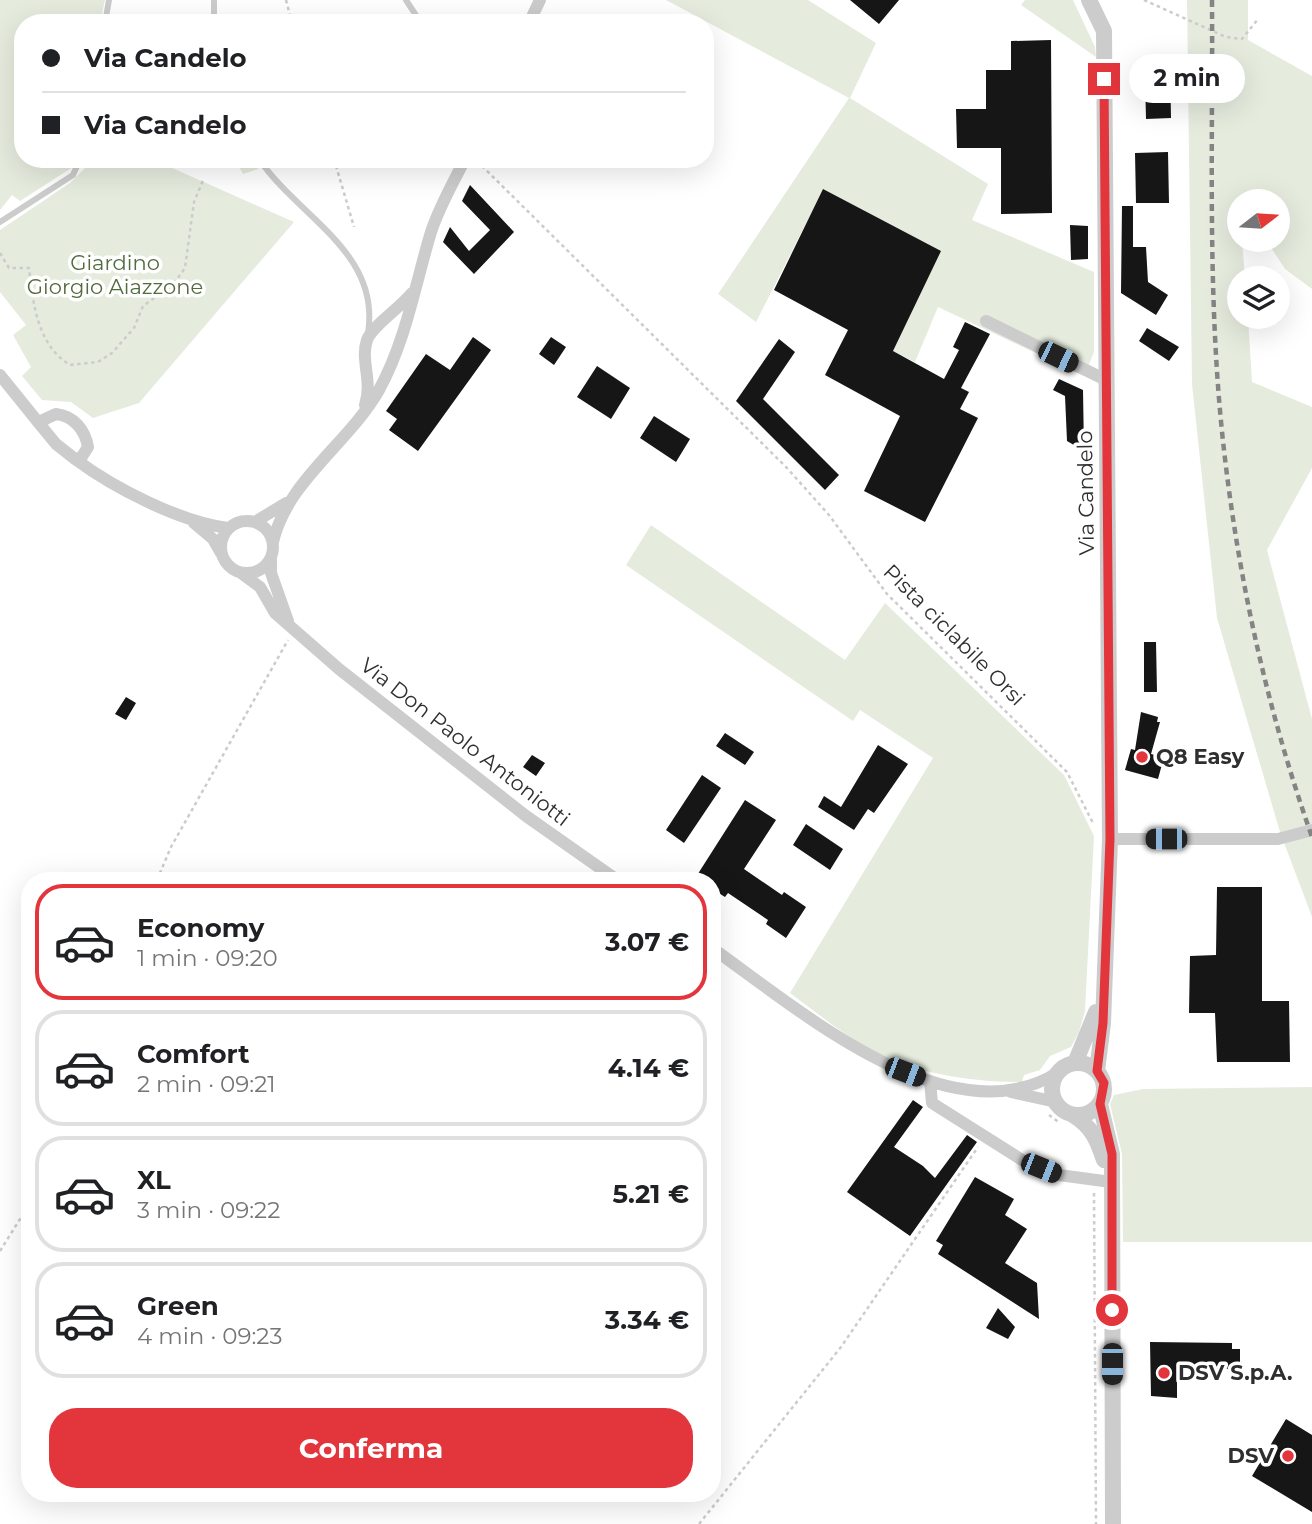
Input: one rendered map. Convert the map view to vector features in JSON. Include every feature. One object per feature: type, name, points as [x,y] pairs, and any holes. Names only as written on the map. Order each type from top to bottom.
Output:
[{"type":"street","name":"Via Candelo","points":[[1089,0],[1104,31],[1104,835],[1109,909],[1102,989],[1103,1023],[1097,1071]]},
{"type":"street","points":[[191,520],[213,540],[229,566],[241,573],[256,572],[271,557],[282,517],[294,496],[378,391],[392,363],[410,314],[414,289],[433,228],[461,168]]},
{"type":"street","points":[[363,411],[369,392],[365,356],[368,338],[378,325],[401,307],[414,289]]},
{"type":"street","points":[[986,321],[1106,380]]},
{"type":"street","points":[[3,379],[37,409],[72,419],[86,436],[91,458],[112,481]]},
{"type":"street","points":[[3,379],[56,444],[97,475],[191,520],[228,528]]},
{"type":"street","points":[[42,427],[43,420],[57,414]]},
{"type":"street","points":[[75,459],[81,458],[88,447]]},
{"type":"street","points":[[255,522],[294,496]]},
{"type":"street","points":[[221,554],[221,540],[228,528],[241,521],[255,522],[267,530],[273,542]]},
{"type":"street","name":"Via Don Paolo Antoniotti","points":[[271,557],[271,573],[283,611],[293,630]]},
{"type":"street","name":"Via Don Paolo Antoniotti","points":[[241,573],[260,587],[275,613],[293,630],[526,816],[606,872]]},
{"type":"street","points":[[1104,835],[1278,839],[1312,830]]},
{"type":"street","points":[[721,954],[864,1055],[930,1081],[977,1090],[1011,1091],[1026,1088],[1075,1063],[1083,1063],[1097,1071],[1104,1083],[1100,1104],[1112,1154],[1102,1181]]},
{"type":"street","name":"Via Candelo","points":[[1075,1063],[1092,1029],[1102,989]]},
{"type":"street","points":[[1057,1073],[1052,1088],[1056,1102],[1068,1120],[1088,1124],[1097,1137],[1102,1181],[1113,1524]]},
{"type":"street","points":[[930,1081],[932,1103]]},
{"type":"street","points":[[1011,1091],[1026,1102],[1056,1102]]},
{"type":"street","points":[[920,1096],[1022,1160],[1059,1175],[1102,1181]]},
{"type":"street","points":[[1068,1120],[1088,1113],[1100,1104]]},
{"type":"lane","points":[[0,222],[73,175],[76,168]]},
{"type":"lane","points":[[266,168],[299,208],[333,234],[344,247],[368,296],[368,338]]},
{"type":"path","points":[[1144,0],[1226,37],[1241,38],[1258,19]]},
{"type":"path","points":[[337,168],[354,227]]},
{"type":"path","name":"Pista ciclabile Orsi","points":[[483,168],[787,468],[830,515],[887,594],[1067,772],[1104,835]]},
{"type":"path","points":[[0,253],[9,268],[29,268],[35,314],[55,354],[70,365],[98,362],[126,340],[143,306],[173,285],[185,268],[194,202],[204,178]]},
{"type":"path","points":[[160,872],[171,847],[293,630]]},
{"type":"path","points":[[1026,1102],[1068,1120]]},
{"type":"path","points":[[721,1497],[841,1347],[986,1137]]},
{"type":"path","points":[[1096,1524],[1102,1181]]},
{"type":"path","points":[[0,1251],[4,1240],[21,1219]]},
{"type":"path","points":[[0,1237],[4,1240]]},
{"type":"path","points":[[699,1524],[717,1502]]},
{"type":"green space","points":[[0,0],[105,0],[102,14],[14,14],[14,168],[71,168],[20,201],[12,195],[0,210]]},
{"type":"green space","points":[[666,0],[808,0],[876,43],[850,98],[988,184],[972,220],[1094,272],[1094,352],[1084,376],[938,307],[915,362],[893,351],[823,190],[756,322],[718,294],[849,98],[714,26],[714,14],[692,14]]},
{"type":"green space","points":[[1025,0],[1073,0],[1095,47],[1096,57],[1021,5]]},
{"type":"green space","points":[[1187,0],[1248,0],[1248,40],[1312,76],[1312,289],[1290,273],[1290,266],[1283,266],[1274,252],[1290,252],[1290,189],[1227,189],[1227,252],[1243,252],[1244,266],[1227,266],[1227,329],[1249,329],[1252,382],[1312,407],[1312,468],[1267,550],[1312,719],[1312,917],[1280,832],[1217,618],[1192,384]]},
{"type":"green space","name":"Giardino Giorgio Aiazzone","points":[[85,168],[172,168],[294,222],[139,403],[93,418],[71,402],[42,400],[22,376],[31,367],[13,335],[26,325],[0,292],[0,230],[70,183]]},
{"type":"green space","points":[[240,168],[258,169],[243,174]]},
{"type":"green space","points":[[651,525],[845,660],[885,603],[1064,775],[1094,836],[1085,1011],[1071,1047],[1050,1056],[1040,1070],[1024,1075],[1022,1082],[944,1075],[906,1065],[870,1049],[839,1030],[790,993],[933,758],[860,710],[853,721],[626,565]]},
{"type":"green space","points":[[1312,1087],[1312,1242],[1123,1242],[1122,1154],[1110,1104],[1114,1095],[1143,1089]]},
{"type":"building","points":[[850,0],[899,0],[879,24]]},
{"type":"building","points":[[1051,40],[1052,213],[1001,214],[1001,148],[957,148],[956,109],[986,109],[986,70],[1011,70],[1011,41]]},
{"type":"building","points":[[1153,64],[1170,64],[1171,118],[1146,119],[1145,78],[1154,78]]},
{"type":"building","points":[[1168,152],[1169,203],[1136,203],[1135,153]]},
{"type":"building","points":[[470,185],[514,232],[474,274],[443,242],[450,227],[469,251],[490,230],[462,201]]},
{"type":"building","points":[[823,189],[941,251],[893,351],[944,379],[959,350],[953,347],[965,322],[990,334],[961,388],[969,392],[960,409],[978,418],[925,522],[864,491],[900,416],[825,375],[848,330],[774,290]]},
{"type":"building","points":[[1122,206],[1133,206],[1133,247],[1146,247],[1148,282],[1168,295],[1156,315],[1121,293]]},
{"type":"building","points":[[1070,225],[1088,226],[1088,259],[1071,260]]},
{"type":"building","points":[[1147,328],[1179,347],[1169,361],[1139,341]]},
{"type":"building","points":[[473,337],[491,350],[418,451],[389,430],[397,419],[386,411],[426,354],[450,370]]},
{"type":"building","points":[[551,337],[566,347],[554,365],[539,354]]},
{"type":"building","points":[[779,339],[795,352],[763,399],[839,475],[825,490],[736,401]]},
{"type":"building","points":[[597,366],[630,388],[611,419],[577,397]]},
{"type":"building","points":[[1059,379],[1083,390],[1084,451],[1067,441],[1065,396],[1053,390]]},
{"type":"building","points":[[654,416],[690,439],[676,462],[640,438]]},
{"type":"building","points":[[1144,642],[1156,642],[1157,692],[1144,692]]},
{"type":"building","points":[[126,697],[136,703],[126,720],[115,714]]},
{"type":"building","points":[[1141,712],[1158,717],[1157,722],[1160,722],[1151,754],[1164,757],[1158,779],[1125,770],[1131,749],[1135,750]]},
{"type":"building","points":[[725,733],[754,752],[745,765],[716,746]]},
{"type":"building","points":[[878,745],[908,764],[874,813],[868,809],[854,830],[818,807],[824,796],[841,807]]},
{"type":"building","points":[[532,755],[545,763],[536,776],[523,767]]},
{"type":"building","points":[[702,775],[721,788],[684,843],[666,830]]},
{"type":"building","points":[[745,800],[776,820],[744,869],[782,895],[784,892],[806,907],[786,938],[766,924],[768,920],[728,893],[725,897],[721,895],[721,872],[699,872]]},
{"type":"building","points":[[806,824],[843,849],[830,870],[793,845]]},
{"type":"building","points":[[1217,887],[1262,887],[1262,1001],[1289,1001],[1290,1062],[1217,1062],[1215,1013],[1189,1013],[1190,956],[1216,955]]},
{"type":"building","points":[[913,1100],[923,1107],[894,1147],[923,1166],[935,1178],[967,1135],[977,1142],[910,1236],[847,1192]]},
{"type":"building","points":[[975,1177],[1014,1199],[1005,1215],[1027,1229],[1005,1263],[1037,1283],[1039,1319],[938,1254],[943,1245],[936,1241]]},
{"type":"building","points":[[998,1308],[1015,1327],[1008,1339],[986,1328]]},
{"type":"building","name":"DSV S.p.A.","points":[[1150,1342],[1232,1343],[1232,1349],[1240,1349],[1240,1364],[1232,1364],[1232,1369],[1177,1369],[1177,1398],[1151,1396]]},
{"type":"building","name":"DSV","points":[[1286,1419],[1312,1435],[1312,1512],[1252,1476]]},
{"type":"railway","points":[[1212,0],[1213,282],[1224,450],[1238,549],[1257,646],[1282,743],[1312,837]]},
{"type":"place","name":"Q8 Easy","points":[[1142,757]]},
{"type":"place","name":"DSV S.p.A.","points":[[1164,1373]]},
{"type":"place","name":"DSV","points":[[1288,1456]]},
{"type":"route","points":[[1104,79],[1110,839],[1109,909],[1102,989],[1103,1023],[1097,1071],[1104,1083],[1100,1104],[1112,1154],[1112,1310]]}]
